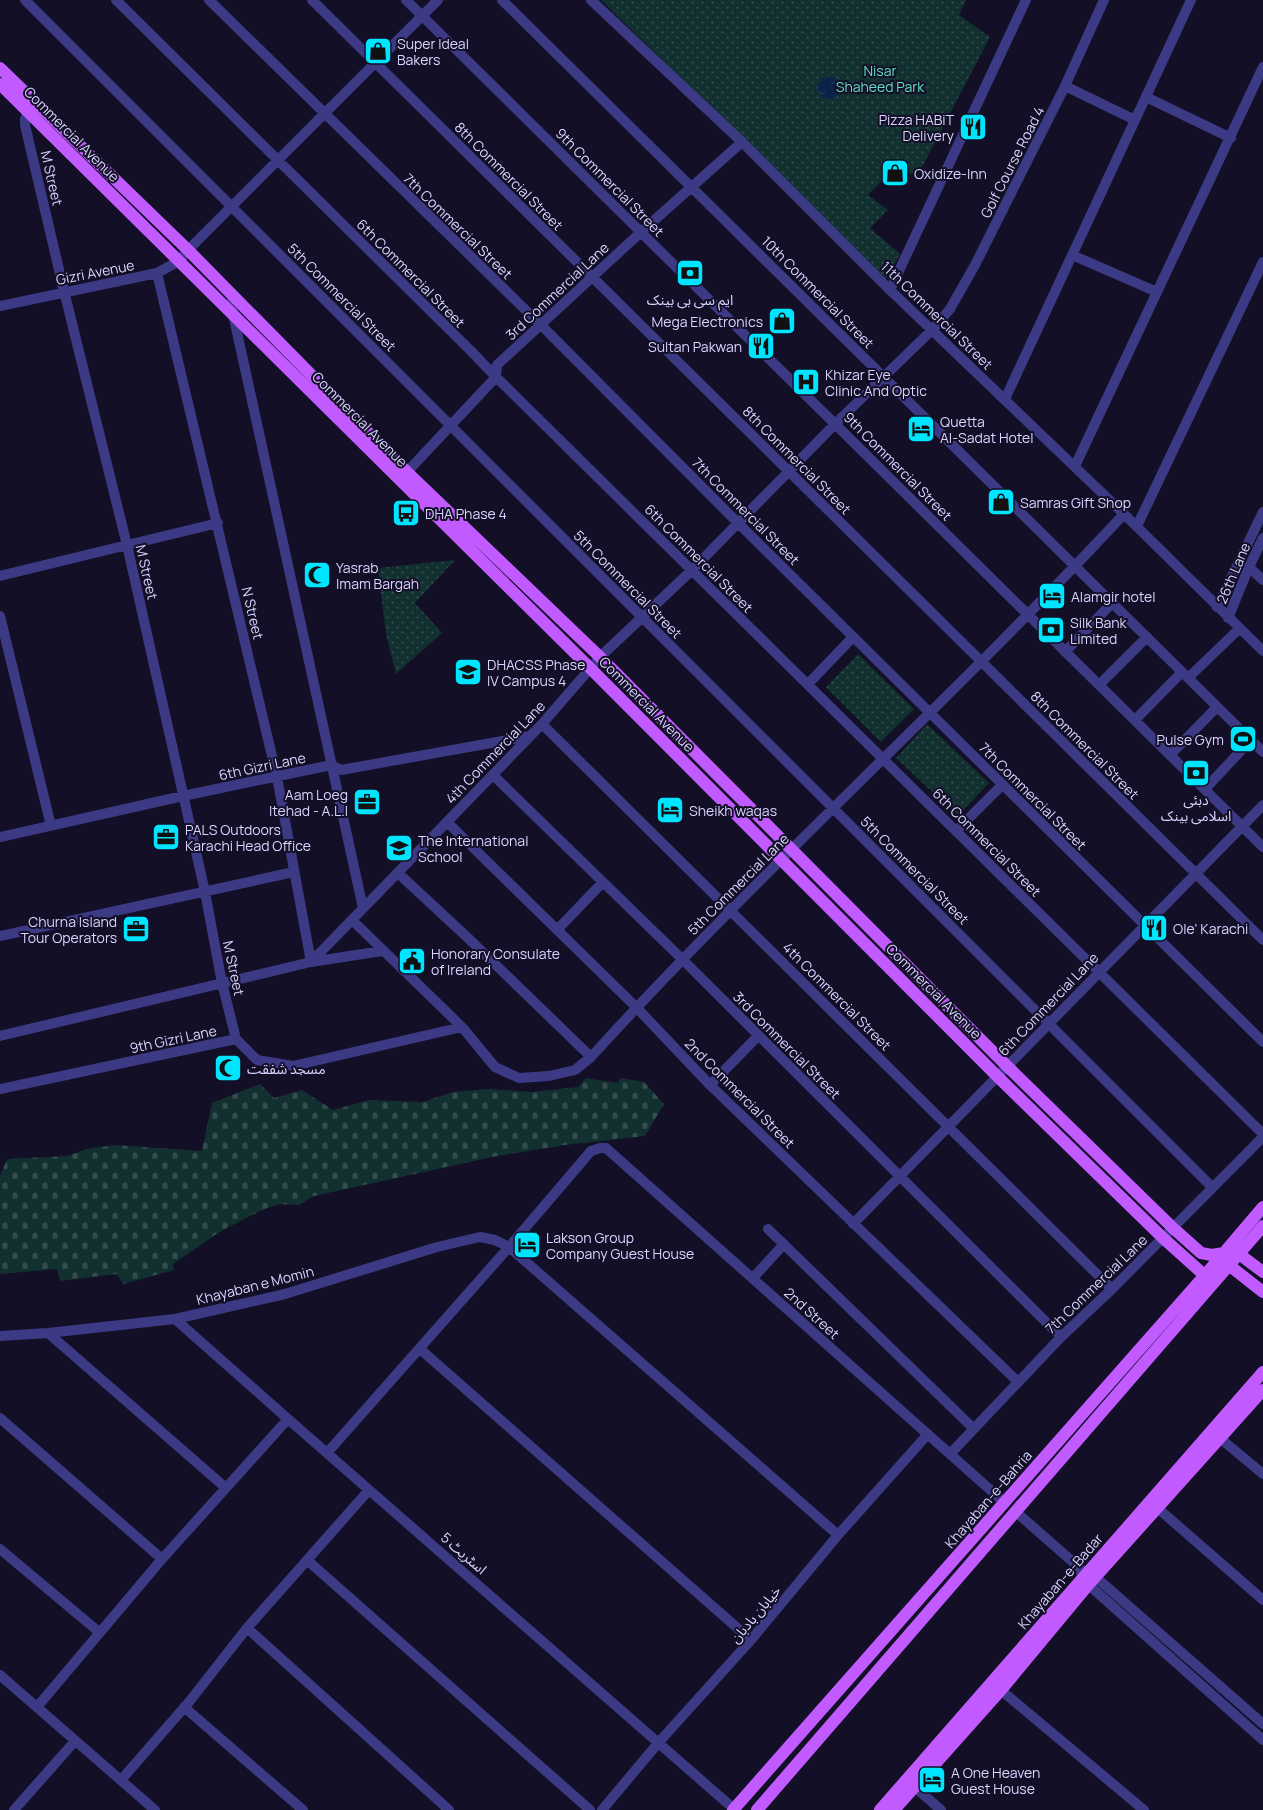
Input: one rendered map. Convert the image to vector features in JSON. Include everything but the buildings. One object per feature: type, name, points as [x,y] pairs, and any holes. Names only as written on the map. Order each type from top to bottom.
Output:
[{"type":"main road","name":"Commercial Avenue","points":[[0,68],[188,250],[406,472],[600,657],[1007,1066],[1173,1228],[1201,1253],[1212,1255],[1239,1254]]},
{"type":"main road","name":"Commercial Avenue","points":[[0,84],[234,314],[998,1076],[1163,1238],[1200,1272],[1206,1274]]},
{"type":"main road","name":"Khayaban-e-Bahria","points":[[734,1809],[1005,1503],[1263,1207]]},
{"type":"main road","points":[[757,1810],[1263,1226]]},
{"type":"main road","points":[[1253,1237],[1252,1254],[1258,1269]]},
{"type":"main road","points":[[1239,1254],[1258,1269]]},
{"type":"main road","points":[[1206,1274],[1230,1266]]},
{"type":"main road","points":[[1230,1266],[1263,1292]]},
{"type":"main road","name":"Khayaban-e-Badar","points":[[1155,1505],[1263,1372]]},
{"type":"main road","points":[[1110,1383],[1120,1392]]},
{"type":"main road","name":"Khayaban-e-Badar","points":[[880,1810],[910,1783],[996,1686],[1087,1576],[1221,1439],[1263,1390]]},
{"type":"main road","name":"Khayaban-e-Badar","points":[[894,1810],[910,1783]]},
{"type":"street","name":"5th Commercial Street","points":[[25,0],[1212,1187]]},
{"type":"street","name":"6th Commercial Street","points":[[116,0],[1263,1135]]},
{"type":"street","name":"7th Commercial Street","points":[[209,0],[541,325],[738,523],[1263,1042]]},
{"type":"street","name":"8th Commercial Street","points":[[312,0],[1263,940]]},
{"type":"street","name":"9th Commercial Street","points":[[406,0],[1263,847]]},
{"type":"street","name":"Gizri Avenue","points":[[0,306],[157,273],[179,261],[438,0]]},
{"type":"street","name":"10th Commercial Street","points":[[502,0],[1263,752]]},
{"type":"street","name":"11th Commercial Street","points":[[591,0],[742,142],[890,290],[1075,466],[1263,651]]},
{"type":"street","points":[[890,290],[1026,0]]},
{"type":"street","name":"Golf Course Road 4","points":[[932,329],[950,309],[975,265],[1065,86],[1104,0]]},
{"type":"street","points":[[1004,399],[1190,0]]},
{"type":"street","points":[[1075,466],[1263,67]]},
{"type":"street","points":[[1065,86],[1135,120]]},
{"type":"street","points":[[1146,97],[1231,138]]},
{"type":"street","name":"M Street","points":[[28,112],[25,118],[25,126],[127,545],[205,892],[222,983],[236,1040]]},
{"type":"street","name":"3rd Commercial Lane","points":[[406,472],[496,378],[497,365],[592,276],[742,142]]},
{"type":"street","points":[[1072,255],[1157,292]]},
{"type":"street","points":[[1136,526],[1263,262]]},
{"type":"street","name":"N Street","points":[[157,273],[277,776],[311,962]]},
{"type":"street","points":[[232,296],[234,314],[363,908]]},
{"type":"street","name":"4th Commercial Lane","points":[[311,962],[542,724],[600,657],[692,570],[835,424],[932,329]]},
{"type":"street","points":[[1217,607],[1263,512]]},
{"type":"street","name":"5th Commercial Lane","points":[[352,920],[462,1027],[495,1067],[519,1078],[549,1076],[575,1070],[591,1057],[682,959],[732,911],[791,849],[834,809],[929,712],[982,662],[1124,514]]},
{"type":"street","points":[[0,576],[218,523]]},
{"type":"street","name":"26th Lane","points":[[1228,618],[1263,538]]},
{"type":"street","points":[[1249,567],[1263,580]]},
{"type":"street","points":[[1065,652],[1112,603]]},
{"type":"street","points":[[0,616],[51,826]]},
{"type":"street","points":[[1135,720],[1240,628]]},
{"type":"street","points":[[808,684],[853,637]]},
{"type":"street","points":[[1099,685],[1147,637]]},
{"type":"street","points":[[1170,755],[1218,707]]},
{"type":"street","name":"4th Commercial Street","points":[[542,724],[1112,1289]]},
{"type":"street","name":"6th Gizri Lane","points":[[0,837],[331,765],[342,770],[530,736]]},
{"type":"street","points":[[1205,789],[1251,740]]},
{"type":"street","name":"3rd Commercial Street","points":[[493,775],[682,959],[1061,1337]]},
{"type":"street","points":[[956,831],[1002,785]]},
{"type":"street","name":"6th Commercial Lane","points":[[853,1224],[1263,805]]},
{"type":"street","name":"2nd Commercial Street","points":[[447,822],[636,1007],[710,1085],[1017,1381]]},
{"type":"street","points":[[0,936],[294,872]]},
{"type":"street","points":[[398,873],[591,1057]]},
{"type":"street","points":[[557,930],[603,882]]},
{"type":"street","points":[[0,1036],[311,962],[382,951]]},
{"type":"street","name":"9th Gizri Lane","points":[[0,1089],[236,1040],[257,1060],[293,1066],[462,1027]]},
{"type":"street","points":[[710,1085],[758,1036]]},
{"type":"street","name":"7th Commercial Lane","points":[[950,1454],[1017,1381],[1173,1228],[1263,1135]]},
{"type":"street","name":"2nd Street","points":[[509,1247],[591,1151],[606,1148],[1005,1503]]},
{"type":"street","points":[[768,1229],[973,1428]]},
{"type":"street","name":"Khayaban e Momin","points":[[0,1336],[48,1333],[175,1319],[285,1294],[437,1247],[480,1237],[495,1240],[509,1247]]},
{"type":"street","points":[[753,1278],[784,1244]]},
{"type":"street","points":[[327,1453],[509,1247],[838,1535]]},
{"type":"street","name":"اسٹریٹ 5","points":[[175,1319],[734,1809]]},
{"type":"street","points":[[48,1333],[226,1488]]},
{"type":"street","points":[[420,1349],[751,1640]]},
{"type":"street","points":[[0,1418],[162,1559]]},
{"type":"street","points":[[37,1707],[162,1559],[288,1419]]},
{"type":"street","name":"خیابان بادبان","points":[[602,1810],[659,1742],[751,1640],[838,1535],[928,1434]]},
{"type":"street","points":[[1221,1439],[1263,1474]]},
{"type":"street","points":[[121,1780],[184,1707],[247,1628],[369,1490]]},
{"type":"street","points":[[1155,1505],[1263,1600]]},
{"type":"street","points":[[1016,1512],[1263,1740]]},
{"type":"street","points":[[0,1549],[99,1632]]},
{"type":"street","points":[[307,1560],[590,1810]]},
{"type":"street","points":[[1087,1576],[1263,1724]]},
{"type":"street","points":[[247,1628],[449,1810]]},
{"type":"street","points":[[0,1675],[155,1810]]},
{"type":"street","points":[[996,1686],[1144,1810]]},
{"type":"street","points":[[184,1707],[303,1810]]},
{"type":"street","points":[[14,1810],[75,1740]]},
{"type":"street","points":[[910,1783],[941,1810]]},
{"type":"green space","name":"Nisar Shaheed Park","points":[[601,0],[966,0],[959,15],[990,37],[920,171],[883,180],[868,195],[888,210],[870,228],[900,254],[886,279]]},
{"type":"green space","points":[[455,560],[415,603],[442,633],[396,674],[386,634],[378,568]]},
{"type":"green space","points":[[858,654],[914,709],[881,742],[826,687]]},
{"type":"green space","points":[[927,724],[989,783],[958,816],[896,758]]},
{"type":"green space","points":[[586,1078],[617,1083],[621,1078],[644,1082],[664,1104],[645,1136],[565,1145],[497,1156],[314,1196],[299,1205],[279,1204],[262,1210],[221,1231],[173,1264],[174,1270],[123,1284],[117,1274],[60,1281],[57,1269],[0,1274],[0,1176],[7,1159],[68,1156],[86,1149],[115,1145],[202,1151],[212,1103],[260,1084],[274,1098],[302,1090],[333,1110],[369,1100],[423,1102],[453,1092],[489,1089],[532,1092],[578,1087]]},
{"type":"water","points":[[829,77],[837,80],[840,88],[837,96],[829,99],[821,96],[818,88],[821,80]]},
{"type":"place","name":"Super Ideal Bakers","points":[[378,51]]},
{"type":"place","name":"Pizza HABiT Delivery","points":[[973,127]]},
{"type":"place","name":"Oxidize-Inn","points":[[895,173]]},
{"type":"place","name":"ایم سی بی بینک","points":[[690,273]]},
{"type":"place","name":"Mega Electronics","points":[[782,321]]},
{"type":"place","name":"Sultan Pakwan","points":[[761,346]]},
{"type":"place","name":"Khizar Eye Clinic And Optic","points":[[806,382]]},
{"type":"place","name":"Quetta Al-Sadat Hotel","points":[[921,429]]},
{"type":"place","name":"Samras Gift Shop","points":[[1001,502]]},
{"type":"place","name":"DHA Phase 4","points":[[406,513]]},
{"type":"place","name":"Yasrab Imam Bargah","points":[[317,575]]},
{"type":"place","name":"Alamgir hotel","points":[[1052,596]]},
{"type":"place","name":"Silk Bank Limited","points":[[1051,630]]},
{"type":"place","name":"DHACSS Phase IV Campus 4","points":[[468,672]]},
{"type":"place","name":"Pulse Gym","points":[[1243,739]]},
{"type":"place","name":"دبئی اسلامی بینک","points":[[1196,773]]},
{"type":"place","name":"Aam Loeg Itehad - A.L.I","points":[[367,802]]},
{"type":"place","name":"Sheikh waqas","points":[[670,810]]},
{"type":"place","name":"PALS Outdoors Karachi Head Office","points":[[166,837]]},
{"type":"place","name":"The International School","points":[[399,848]]},
{"type":"place","name":"Ole' Karachi","points":[[1154,928]]},
{"type":"place","name":"Churna Island Tour Operators","points":[[136,929]]},
{"type":"place","name":"Honorary Consulate of Ireland","points":[[412,961]]},
{"type":"place","name":"مسجد شفقت","points":[[228,1068]]},
{"type":"place","name":"Lakson Group Company Guest House","points":[[527,1245]]},
{"type":"place","name":"A One Heaven Guest House","points":[[932,1780]]}]
